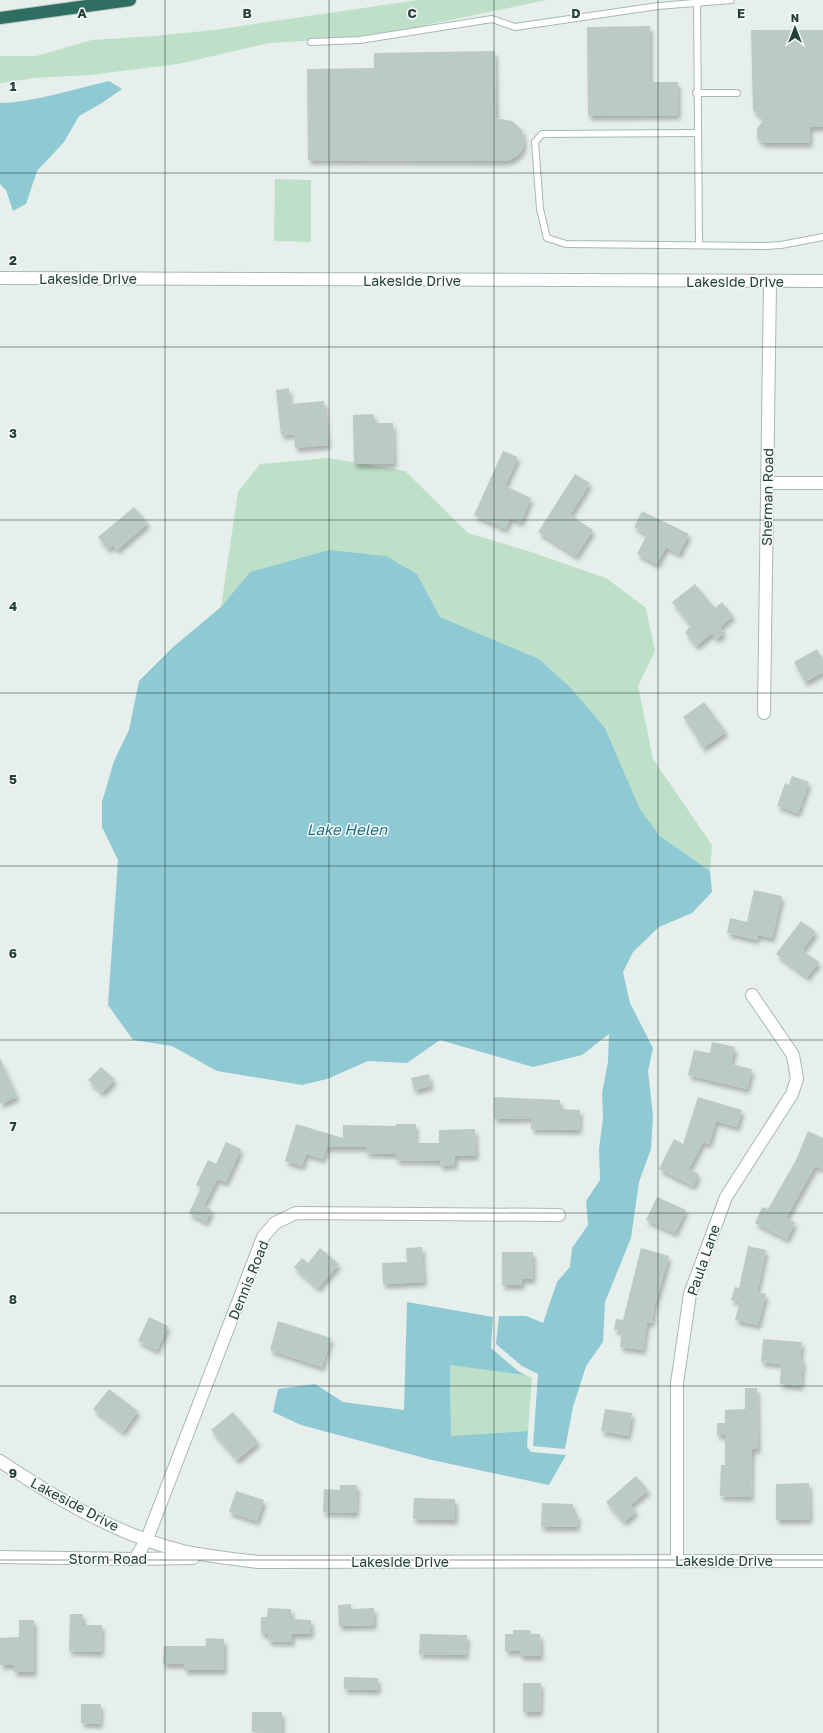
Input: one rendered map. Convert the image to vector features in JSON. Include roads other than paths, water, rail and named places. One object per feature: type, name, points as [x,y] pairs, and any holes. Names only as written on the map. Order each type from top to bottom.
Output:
[{"type":"highway","points":[[0,18],[130,0]]},
{"type":"street","name":"Lakeside Drive","points":[[0,278],[823,282]]},
{"type":"street","name":"Sherman Road","points":[[764,713],[770,281]]},
{"type":"street","points":[[768,483],[823,483]]},
{"type":"street","name":"Paula Lane","points":[[677,1560],[677,1383],[690,1294],[726,1197],[792,1094],[797,1079],[793,1055],[752,995]]},
{"type":"street","name":"Dennis Road","points":[[135,1559],[147,1539],[263,1237],[275,1223],[296,1213],[559,1215]]},
{"type":"street","name":"Lakeside Drive","points":[[0,1461],[41,1489],[110,1524],[147,1539],[181,1550],[215,1557],[258,1562],[677,1560],[823,1561]]},
{"type":"street","name":"Storm Road","points":[[0,1557],[135,1559],[215,1557]]},
{"type":"lane","points":[[311,42],[360,40],[492,19],[515,26],[658,6],[732,0]]},
{"type":"lane","points":[[697,2],[696,93],[699,245]]},
{"type":"lane","points":[[696,93],[738,93]]},
{"type":"lane","points":[[697,133],[542,134],[535,142],[540,209],[547,238],[566,244],[781,245],[823,237]]},
{"type":"water","points":[[109,81],[122,89],[102,103],[79,116],[64,142],[37,171],[26,204],[13,211],[6,190],[0,184],[0,103],[26,101]]},
{"type":"water","name":"Lake Helen","points":[[329,550],[386,556],[417,574],[440,617],[539,659],[570,687],[605,728],[640,809],[660,836],[710,871],[712,892],[692,913],[659,927],[633,952],[623,972],[630,1003],[653,1048],[648,1071],[653,1116],[651,1149],[639,1182],[631,1238],[605,1302],[603,1342],[586,1366],[573,1407],[565,1449],[533,1446],[538,1374],[522,1366],[496,1344],[499,1316],[526,1316],[543,1323],[557,1282],[570,1267],[572,1248],[588,1225],[586,1201],[600,1180],[599,1149],[603,1118],[602,1093],[608,1062],[609,1034],[582,1055],[533,1067],[440,1040],[407,1063],[368,1061],[327,1079],[302,1085],[217,1071],[172,1046],[133,1040],[108,1005],[118,860],[102,827],[102,802],[114,761],[129,730],[139,681],[172,648],[221,607],[250,572]]},
{"type":"water","points":[[407,1302],[493,1317],[491,1348],[518,1371],[526,1375],[450,1365],[451,1436],[528,1431],[527,1447],[531,1452],[566,1455],[549,1485],[432,1460],[301,1425],[273,1412],[278,1389],[315,1384],[343,1402],[404,1410]]}]
